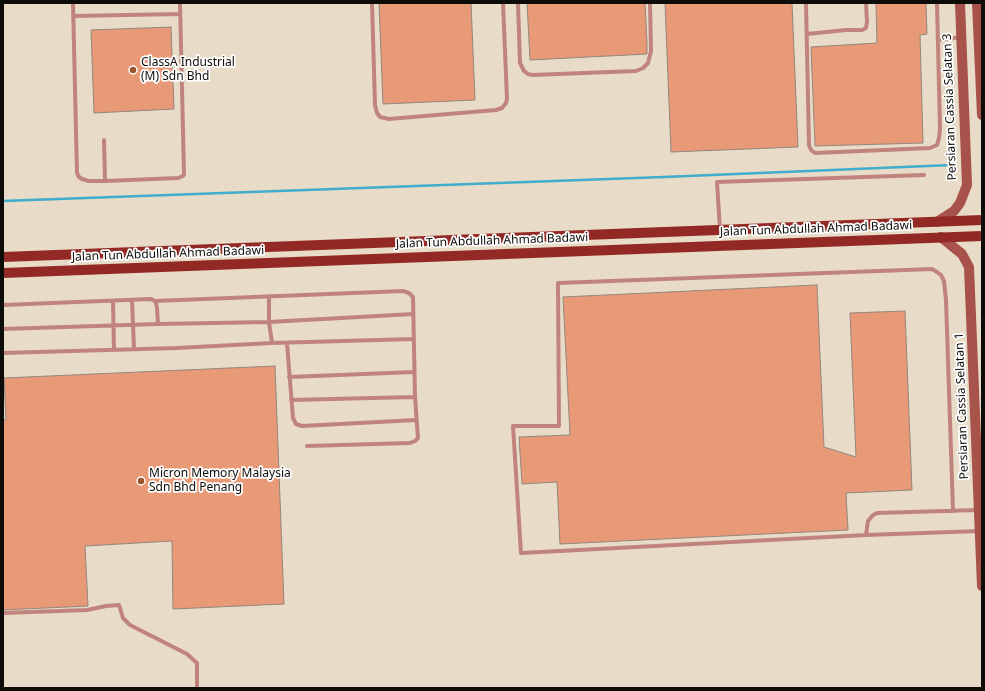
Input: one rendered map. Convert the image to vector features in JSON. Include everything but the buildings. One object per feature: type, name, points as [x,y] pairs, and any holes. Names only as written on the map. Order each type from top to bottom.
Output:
[{"type":"main road","name":"Jalan Tun Abdullah Ahmad Badawi","points":[[3,257],[982,220]]},
{"type":"main road","name":"Jalan Tun Abdullah Ahmad Badawi","points":[[3,273],[982,236]]},
{"type":"street","name":"Persiaran Cassia Selatan 3","points":[[937,222],[954,211],[960,203],[966,185],[960,3]]},
{"type":"street","points":[[977,3],[982,115]]},
{"type":"street","name":"Persiaran Cassia Selatan 1","points":[[941,237],[962,254],[969,267],[981,531],[982,586]]},
{"type":"lane","points":[[73,3],[77,173],[82,179],[105,181],[178,178],[184,174],[180,3]]},
{"type":"lane","points":[[372,3],[375,105],[377,113],[380,117],[389,119],[496,110],[502,108],[506,103],[507,98],[503,3]]},
{"type":"lane","points":[[518,3],[520,63],[524,71],[532,75],[636,71],[643,68],[648,63],[651,51],[650,3]]},
{"type":"lane","points":[[806,3],[809,146],[815,153],[930,148],[936,145],[939,138],[940,128],[937,3]]},
{"type":"lane","points":[[807,34],[862,30],[866,28],[866,3]]},
{"type":"lane","points":[[73,16],[180,14]]},
{"type":"lane","points":[[938,40],[961,37]]},
{"type":"lane","points":[[104,140],[105,181]]},
{"type":"lane","points":[[720,230],[717,182],[924,175]]},
{"type":"lane","points":[[954,511],[946,300],[944,281],[941,275],[932,269],[558,283],[559,426],[513,426],[522,553],[981,531]]},
{"type":"lane","points":[[3,305],[151,299],[155,301],[403,291],[409,292],[413,297],[414,372],[418,438],[410,443],[307,446]]},
{"type":"lane","points":[[269,297],[269,322],[272,343]]},
{"type":"lane","points":[[132,300],[134,349]]},
{"type":"lane","points":[[112,301],[114,350]]},
{"type":"lane","points":[[155,301],[158,324]]},
{"type":"lane","points":[[3,329],[269,322],[413,314]]},
{"type":"lane","points":[[3,353],[114,350],[287,342],[414,339]]},
{"type":"lane","points":[[287,342],[292,418],[296,424],[302,426],[416,420]]},
{"type":"lane","points":[[289,377],[414,372]]},
{"type":"lane","points":[[291,400],[415,397]]},
{"type":"lane","points":[[866,536],[868,521],[877,513],[980,510]]},
{"type":"lane","points":[[3,613],[86,610],[119,605],[123,618],[130,625],[187,654],[197,663],[197,688]]},
{"type":"shaded area","points":[[3,3],[982,3],[982,688],[3,688]]},
{"type":"waterway","points":[[3,201],[952,165]]},
{"type":"place","name":"ClassA Industrial (M) Sdn Bhd","points":[[133,70]]},
{"type":"place","name":"Micron Memory Malaysia Sdn Bhd Penang","points":[[141,481]]}]
